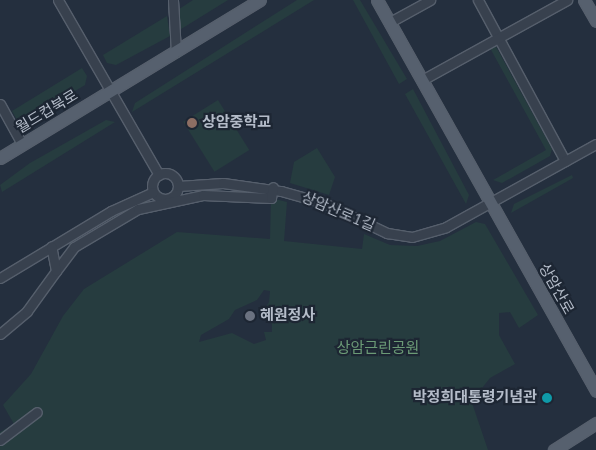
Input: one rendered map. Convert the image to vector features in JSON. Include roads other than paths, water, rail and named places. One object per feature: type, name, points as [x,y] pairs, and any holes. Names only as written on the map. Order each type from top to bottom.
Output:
[{"type":"main road","name":"월드컵북로","points":[[0,158],[260,0]]},
{"type":"main road","name":"상암산로","points":[[377,0],[596,391]]},
{"type":"main road","points":[[584,0],[596,21]]},
{"type":"main road","points":[[554,450],[596,423]]},
{"type":"street","points":[[58,0],[159,175],[154,192]]},
{"type":"street","points":[[173,0],[176,52]]},
{"type":"street","points":[[390,22],[430,0]]},
{"type":"street","points":[[478,0],[565,161]]},
{"type":"street","points":[[422,80],[567,0]]},
{"type":"street","points":[[0,104],[22,144]]},
{"type":"street","points":[[490,202],[596,144]]},
{"type":"street","points":[[159,175],[172,175],[178,186]]},
{"type":"street","name":"상암산로1길","points":[[0,278],[51,246],[154,192],[168,199],[178,186],[223,183],[273,188],[324,203],[387,233],[412,237],[436,232],[490,202]]},
{"type":"street","points":[[0,334],[27,311],[74,247],[138,209],[203,195],[271,198],[273,188]]},
{"type":"street","points":[[51,246],[56,271]]},
{"type":"street","points":[[0,440],[37,412]]},
{"type":"place","name":"상암중학교","points":[[192,123]]},
{"type":"place","name":"혜원정사","points":[[250,316]]},
{"type":"place","name":"박정희대통령기념관","points":[[547,398]]},
{"type":"park label","name":"상암근린공원","points":[[378,349]]}]
